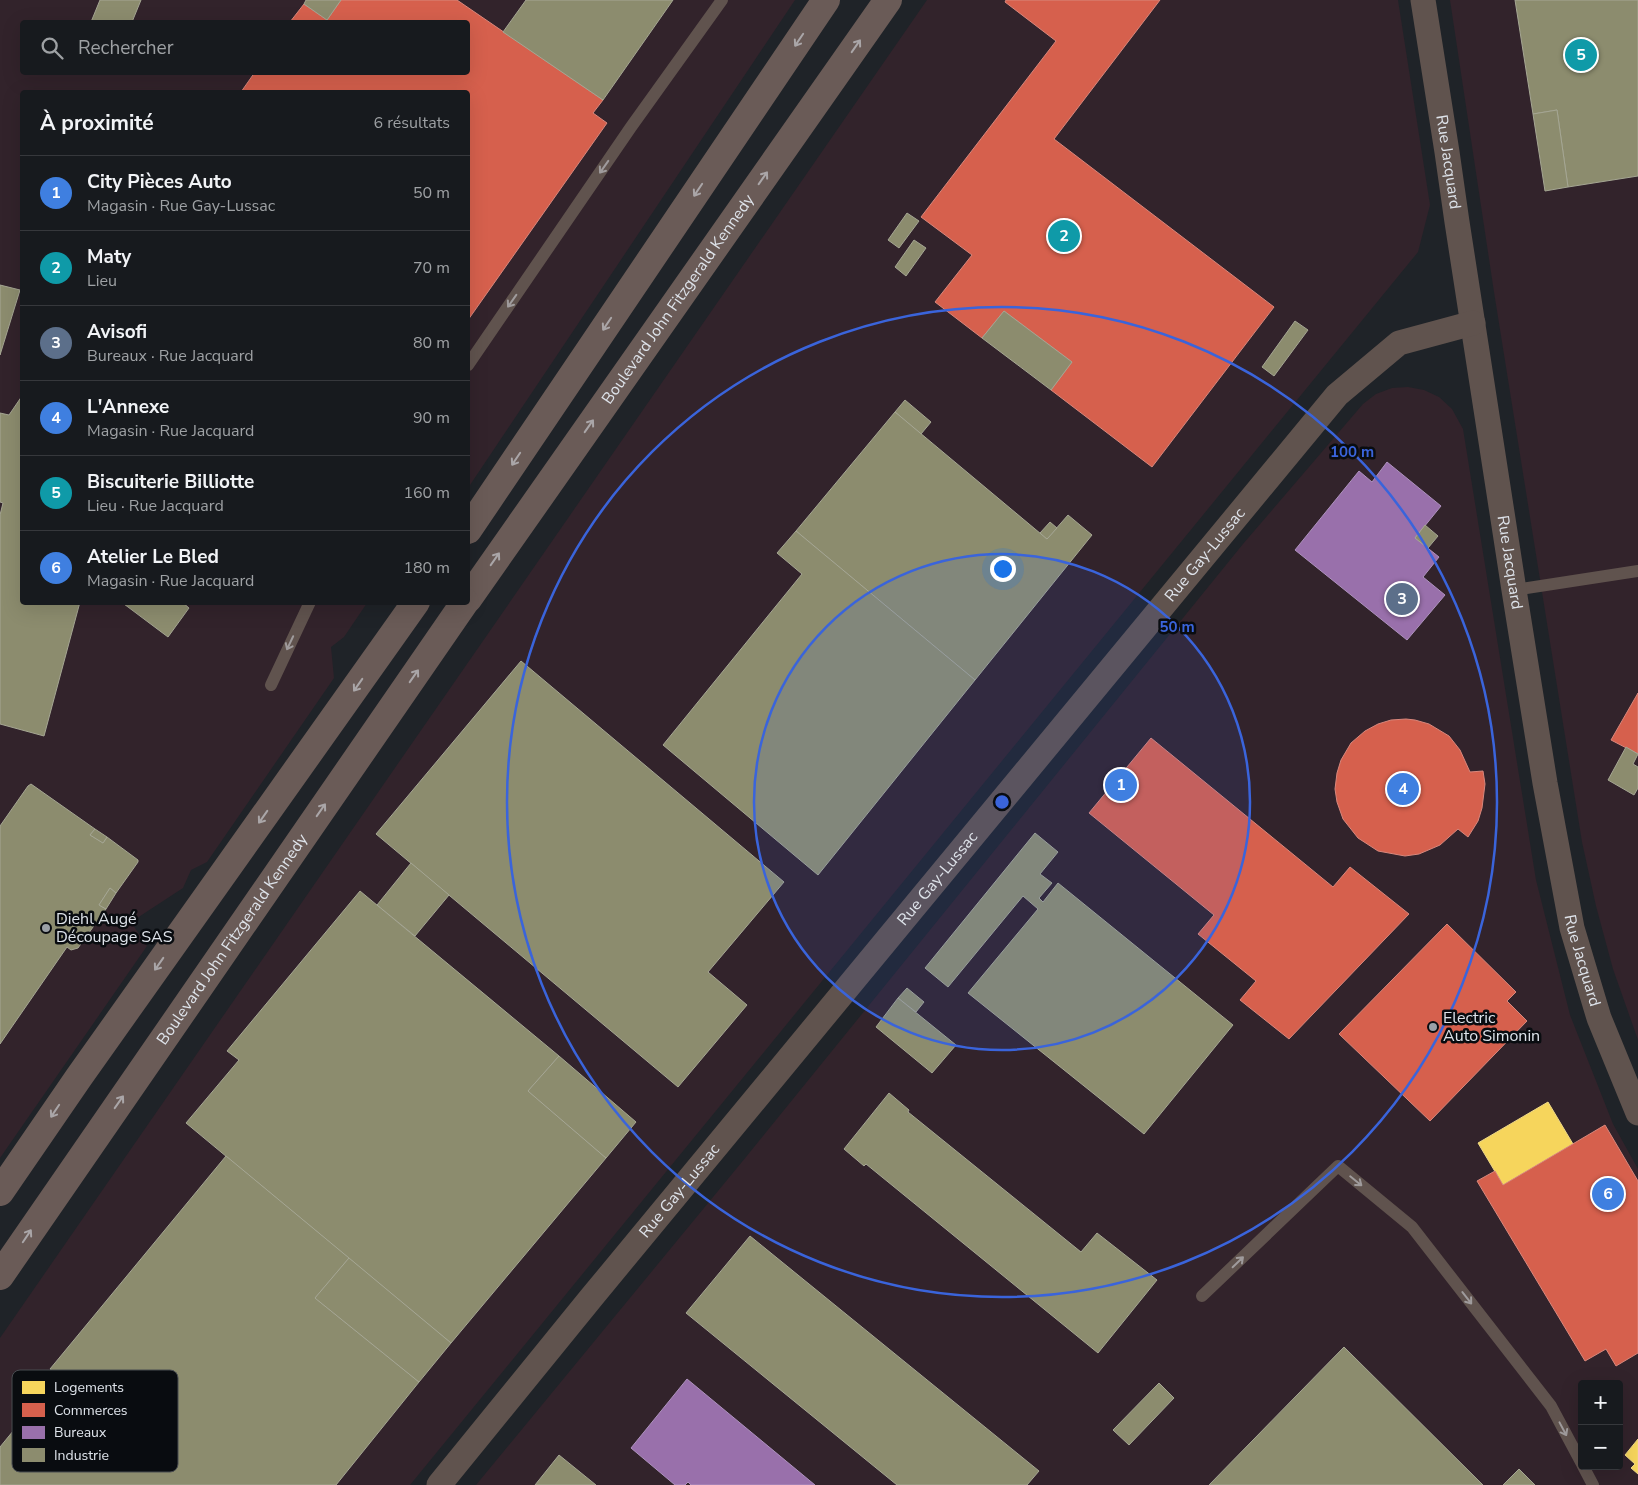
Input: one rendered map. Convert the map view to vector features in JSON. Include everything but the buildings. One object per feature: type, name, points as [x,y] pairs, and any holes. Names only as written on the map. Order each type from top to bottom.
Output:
[{"type":"main road","points":[[470,527],[826,0]]},
{"type":"main road","name":"Boulevard John Fitzgerald Kennedy","points":[[470,596],[888,0]]},
{"type":"main road","points":[[0,1192],[79,1077],[414,605]]},
{"type":"main road","name":"Boulevard John Fitzgerald Kennedy","points":[[0,1276],[463,605]]},
{"type":"street","name":"Rue Jacquard","points":[[1422,0],[1448,152],[1545,783],[1572,928],[1599,1018],[1638,1113]]},
{"type":"street","name":"Rue Gay-Lussac","points":[[438,1485],[1337,395],[1399,343],[1473,323]]},
{"type":"lane","points":[[470,363],[632,127],[722,0]]},
{"type":"lane","points":[[1514,590],[1638,571]]},
{"type":"lane","points":[[271,685],[308,605]]},
{"type":"lane","points":[[1202,1296],[1338,1166],[1412,1227],[1551,1406],[1578,1457]]},
{"type":"lane","points":[[1585,1470],[1593,1485]]},
{"type":"shaded area","points":[[0,0],[795,0],[470,485],[470,90],[20,90],[20,605],[366,605],[344,637],[331,647],[334,678],[207,862],[191,870],[183,888],[131,922],[147,946],[0,1158]]},
{"type":"shaded area","points":[[927,0],[1398,0],[1430,205],[1418,252],[410,1485],[0,1485],[0,1338]]},
{"type":"shaded area","points":[[1450,0],[1638,0],[1638,1040],[1613,969],[1596,906],[1582,842],[1494,292]]},
{"type":"shaded area","points":[[1408,387],[1424,390],[1439,397],[1452,409],[1463,429],[1536,880],[1570,1015],[1613,1124],[1638,1169],[1638,1485],[476,1485],[746,1157],[1243,544],[1363,404],[1376,394],[1392,388]]},
{"type":"place","name":"Biscuiterie Billiotte","points":[[1581,55]]},
{"type":"place","name":"Maty","points":[[1064,236]]},
{"type":"place","name":"Avisofi","points":[[1402,599]]},
{"type":"place","name":"City Pièces Auto","points":[[1121,785]]},
{"type":"place","name":"L'Annexe","points":[[1403,789]]},
{"type":"place","name":"Diehl Augé Découpage SAS","points":[[46,928]]},
{"type":"place","name":"Electric Auto Simonin","points":[[1433,1027]]},
{"type":"place","name":"Atelier Le Bled","points":[[1608,1194]]}]
